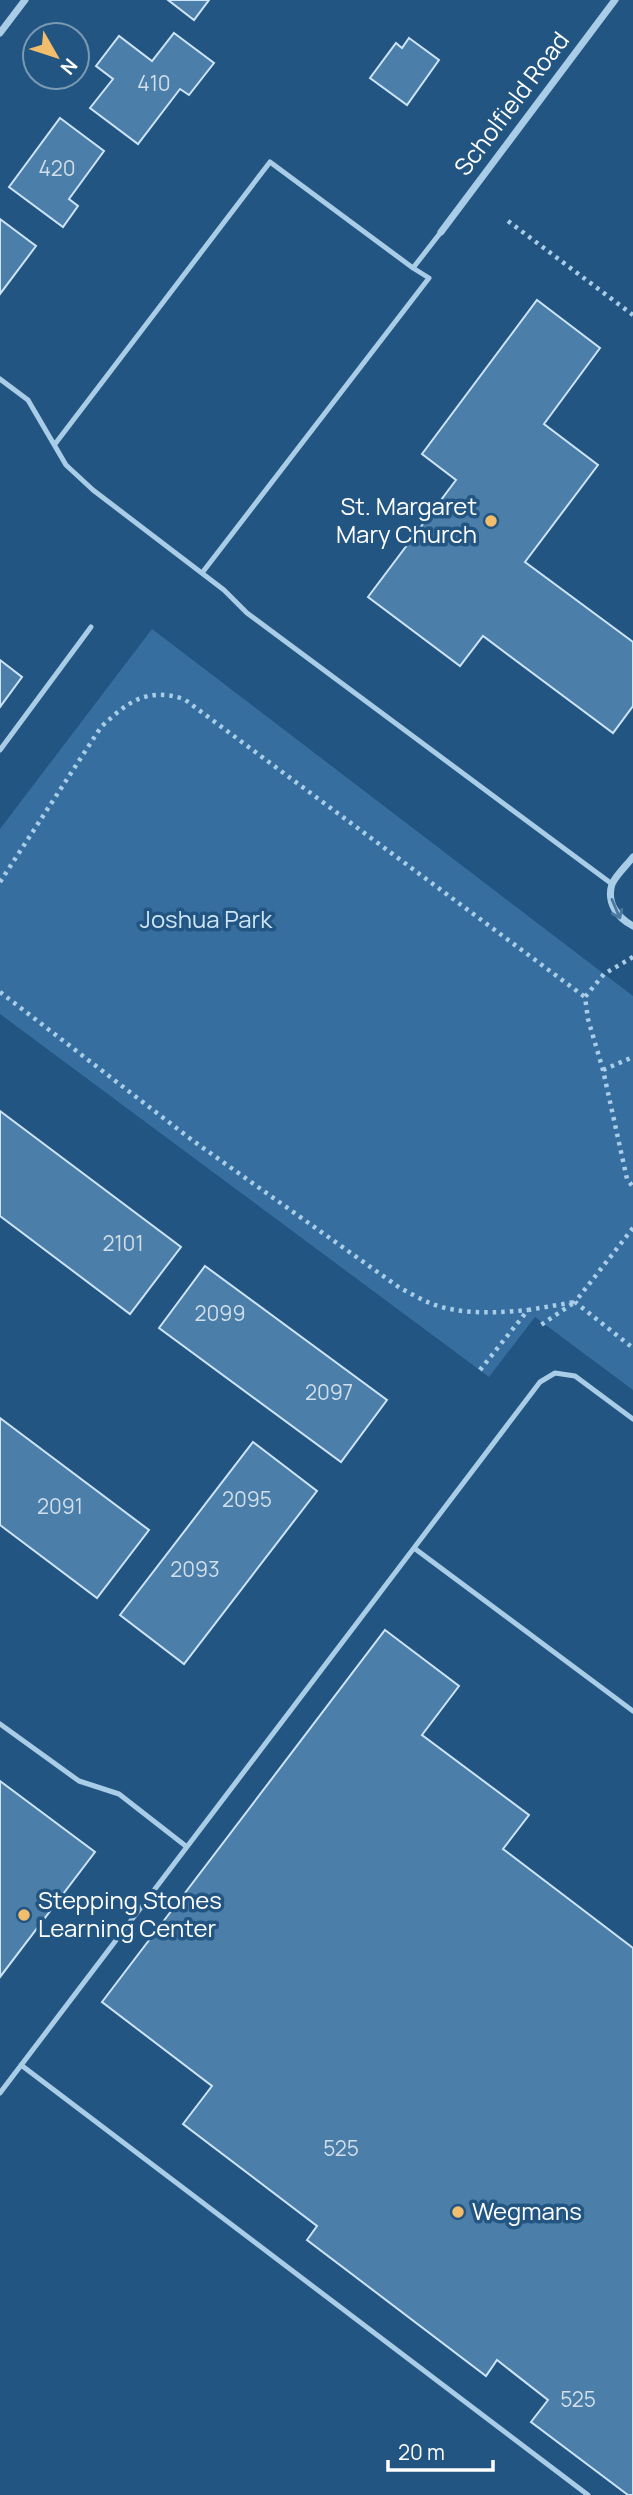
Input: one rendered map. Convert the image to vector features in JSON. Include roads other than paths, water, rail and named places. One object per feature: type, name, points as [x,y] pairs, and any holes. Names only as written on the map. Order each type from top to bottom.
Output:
[{"type":"street","points":[[0,33],[25,0]]},
{"type":"street","name":"Scholfield Road","points":[[441,232],[615,0]]},
{"type":"street","points":[[633,856],[612,884],[611,903],[620,919],[633,926]]},
{"type":"lane","points":[[55,443],[270,162],[429,278],[202,573]]},
{"type":"lane","points":[[413,268],[441,232]]},
{"type":"lane","points":[[0,379],[28,400],[66,465],[93,490],[202,573],[247,613],[612,884]]},
{"type":"lane","points":[[0,750],[91,627]]},
{"type":"lane","points":[[0,2093],[540,1382],[555,1373],[575,1376],[633,1419]]},
{"type":"lane","points":[[414,1548],[633,1711]]},
{"type":"lane","points":[[0,1724],[79,1781],[118,1794],[187,1847]]},
{"type":"lane","points":[[21,2065],[588,2495]]},
{"type":"place","name":"St. Margaret Mary Church","points":[[491,521]]},
{"type":"place","name":"Stepping Stones Learning Center","points":[[24,1915]]},
{"type":"place","name":"Wegmans","points":[[458,2212]]},
{"type":"park label","name":"Joshua Park","points":[[206,920]]}]
